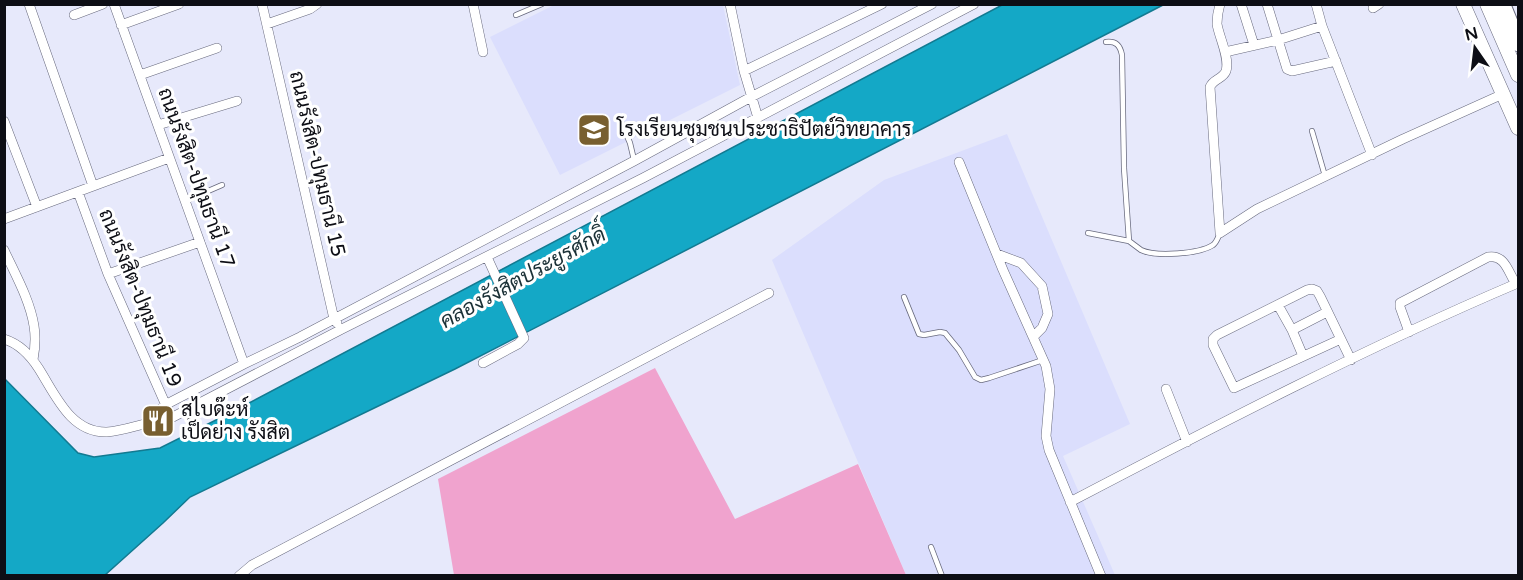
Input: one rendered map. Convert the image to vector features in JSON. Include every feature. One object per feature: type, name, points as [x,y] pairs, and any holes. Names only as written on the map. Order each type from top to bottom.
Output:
[{"type":"highway","points":[[1502,4],[1514,49]]},
{"type":"highway","points":[[1514,4],[1518,14]]},
{"type":"main road","points":[[1463,4],[1518,128]]},
{"type":"main road","points":[[1487,4],[1514,49],[1518,75]]},
{"type":"street","name":"ถนนรังสิต-ปทุมธานี 19","points":[[29,4],[93,186]]},
{"type":"street","points":[[74,15],[103,4]]},
{"type":"street","name":"ถนนรังสิต-ปทุมธานี 17","points":[[114,4],[244,364]]},
{"type":"street","points":[[121,25],[179,4]]},
{"type":"street","name":"ถนนรังสิต-ปทุมธานี 15","points":[[262,4],[334,319],[342,329]]},
{"type":"street","points":[[267,24],[310,9],[317,4]]},
{"type":"street","points":[[473,4],[483,52]]},
{"type":"street","points":[[730,4],[744,71],[758,118]]},
{"type":"street","points":[[744,71],[882,4]]},
{"type":"street","points":[[146,423],[165,405],[334,319],[921,7],[932,4]]},
{"type":"street","points":[[4,339],[15,343],[33,360],[60,403],[72,419],[82,427],[92,431],[108,432],[171,418],[342,329],[643,178],[974,4]]},
{"type":"street","points":[[1220,4],[1217,24],[1225,52],[1226,72],[1212,82],[1210,87],[1220,233],[1257,209],[1503,94]]},
{"type":"street","points":[[1241,4],[1254,45]]},
{"type":"street","points":[[1267,4],[1289,71],[1336,62]]},
{"type":"street","points":[[1316,4],[1322,26],[1372,155]]},
{"type":"street","points":[[1225,52],[1278,40],[1322,26]]},
{"type":"street","points":[[140,75],[217,48]]},
{"type":"street","points":[[158,125],[237,101]]},
{"type":"street","points":[[4,121],[36,207]]},
{"type":"street","points":[[4,219],[169,158]]},
{"type":"street","points":[[959,162],[1043,360],[1050,389],[1046,436],[1048,450],[1101,576]]},
{"type":"street","name":"ถนนรังสิต-ปทุมธานี 19","points":[[78,192],[108,274],[171,418]]},
{"type":"street","points":[[108,274],[200,242]]},
{"type":"street","points":[[4,250],[31,312],[35,343],[33,360]]},
{"type":"street","points":[[997,254],[1021,263],[1042,286],[1048,314],[1042,328],[1033,337]]},
{"type":"street","points":[[1070,502],[1351,360],[1517,284],[1502,261],[1495,256],[1488,257],[1400,303],[1409,332]]},
{"type":"street","points":[[483,363],[521,342],[524,338],[487,257]]},
{"type":"street","points":[[1341,339],[1234,388],[1213,345],[1213,339],[1217,335],[1312,289],[1317,291],[1328,312],[1341,339],[1351,360]]},
{"type":"street","points":[[239,576],[252,564],[769,293]]},
{"type":"street","points":[[1278,305],[1303,356]]},
{"type":"street","points":[[1292,330],[1328,312]]},
{"type":"street","points":[[1166,389],[1187,442]]},
{"type":"lane","points":[[516,15],[542,4]]},
{"type":"lane","points":[[1106,42],[1117,43],[1122,54],[1124,168],[1129,241]]},
{"type":"lane","points":[[619,117],[630,143],[634,161]]},
{"type":"lane","points":[[1312,131],[1325,176]]},
{"type":"lane","points":[[185,201],[222,185]]},
{"type":"lane","points":[[1088,233],[1129,241],[1140,249],[1154,254],[1194,252],[1213,245],[1220,233]]},
{"type":"lane","points":[[904,297],[919,334],[945,333],[959,350],[975,377],[981,380],[1043,360]]},
{"type":"lane","points":[[931,547],[942,576]]},
{"type":"shaded area","name":"โรงเรียนชุมชนประชาธิปัตย์วิทยาคาร","points":[[554,5],[723,5],[740,85],[560,175],[490,37]]},
{"type":"shaded area","points":[[1007,134],[1130,424],[1063,456],[1115,575],[906,575],[772,260],[884,180]]},
{"type":"shaded area","points":[[655,368],[735,519],[858,464],[906,575],[454,575],[438,479]]},
{"type":"water","name":"คลองรังสิตประยูรศักดิ์","points":[[1002,5],[1163,5],[455,369],[190,497],[105,575],[5,575],[4,378],[78,453],[94,457],[160,448]]},
{"type":"place","name":"โรงเรียนชุมชนประชาธิปัตย์วิทยาคาร","points":[[594,130]]},
{"type":"place","name":"สุไบด๊ะห์ เป็ดย่าง รังสิต","points":[[158,421]]}]
